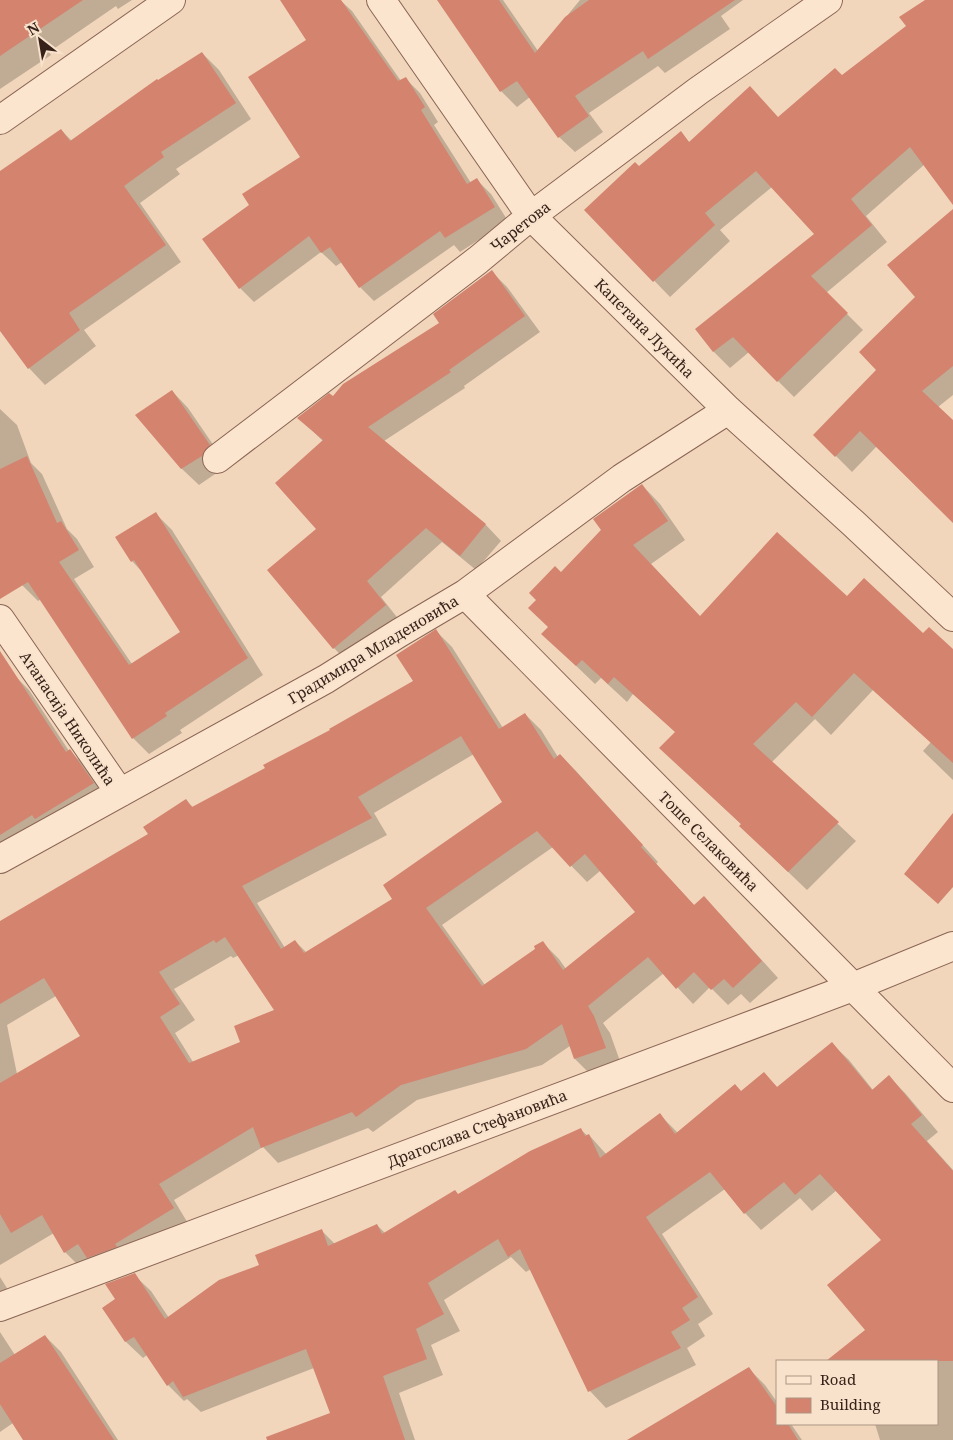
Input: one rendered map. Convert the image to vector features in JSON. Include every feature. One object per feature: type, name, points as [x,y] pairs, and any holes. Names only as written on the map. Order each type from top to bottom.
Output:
[{"type":"street","points":[[0,120],[171,0]]},
{"type":"street","name":"Капетана Лукића","points":[[381,0],[531,216],[728,410],[853,523],[953,618]]},
{"type":"street","name":"Чаретова","points":[[217,459],[478,260],[531,216],[698,91],[828,0]]},
{"type":"street","name":"Градимира Младеновића","points":[[0,859],[326,679],[465,594],[622,478],[728,410]]},
{"type":"street","name":"Тоше Селаковића","points":[[465,594],[953,1088]]},
{"type":"street","name":"Атанасија Николића","points":[[0,619],[120,793]]},
{"type":"street","name":"Драгослава Стефановића","points":[[0,1307],[853,987],[953,946]]},
{"type":"building","points":[[0,0],[83,0],[0,56]]},
{"type":"building","points":[[280,0],[341,0],[398,81],[406,77],[425,107],[421,110],[467,184],[477,178],[495,207],[445,238],[440,231],[359,288],[330,247],[321,253],[309,236],[239,289],[202,239],[249,205],[242,194],[300,157],[248,77],[306,40]]},
{"type":"building","points":[[437,0],[499,0],[535,53],[565,17],[589,0],[735,0],[648,59],[643,51],[575,96],[589,116],[558,138],[517,81],[500,92]]},
{"type":"building","points":[[925,0],[953,0],[953,205],[910,147],[851,199],[872,225],[811,276],[848,313],[777,382],[733,337],[713,352],[695,329],[814,234],[756,171],[705,213],[715,225],[653,282],[584,210],[635,162],[639,166],[681,131],[689,142],[750,86],[778,117],[835,68],[842,75],[906,26],[899,17]]},
{"type":"building","points":[[202,52],[236,103],[161,152],[164,157],[124,186],[166,245],[69,313],[80,330],[28,369],[0,331],[0,171],[61,129],[70,141],[157,79]]},
{"type":"building","points":[[953,209],[953,366],[922,391],[953,420],[953,523],[860,431],[835,457],[813,435],[876,370],[859,352],[915,297],[887,265]]},
{"type":"building","points":[[492,270],[525,316],[449,370],[451,372],[368,427],[486,524],[460,556],[426,528],[367,581],[386,605],[333,649],[267,570],[316,529],[275,483],[323,440],[297,418],[329,393],[333,396],[343,384],[439,323],[433,314]]},
{"type":"building","points":[[172,390],[210,445],[202,456],[181,469],[135,415]]},
{"type":"building","points":[[27,456],[57,523],[61,521],[79,550],[59,562],[129,665],[180,632],[134,560],[131,562],[115,537],[156,512],[248,658],[165,713],[167,716],[132,739],[28,582],[0,599],[0,469]]},
{"type":"building","points":[[642,484],[668,521],[633,545],[700,616],[777,532],[847,596],[864,578],[923,633],[929,627],[953,649],[953,763],[854,673],[812,717],[796,702],[753,744],[839,822],[788,872],[739,826],[741,824],[659,748],[675,732],[614,677],[608,684],[582,660],[576,666],[541,634],[548,627],[528,608],[536,600],[529,593],[555,566],[561,572],[601,530],[593,519]]},
{"type":"building","points":[[436,629],[499,729],[525,713],[554,759],[560,754],[643,845],[641,847],[694,905],[704,896],[762,961],[733,988],[724,979],[711,990],[694,972],[676,989],[648,957],[588,1006],[594,1016],[606,1048],[574,1059],[562,1024],[526,1049],[401,1085],[356,1117],[352,1112],[261,1148],[253,1127],[159,1184],[174,1208],[115,1244],[117,1247],[87,1258],[78,1244],[64,1253],[42,1215],[11,1233],[0,1214],[0,1083],[80,1036],[44,978],[0,1004],[0,921],[148,834],[143,827],[186,799],[192,807],[265,768],[263,765],[330,730],[413,681],[396,655]],"holes":[[[461,736],[502,802],[383,885],[392,899],[304,953],[295,940],[281,949],[242,886],[372,818],[358,797]],[[537,831],[570,867],[585,854],[635,912],[563,970],[543,941],[534,946],[535,949],[482,986],[426,908]],[[225,937],[274,1010],[234,1026],[240,1042],[189,1063],[160,1017],[180,1004],[159,972],[214,940],[216,943]]]},
{"type":"building","points":[[0,651],[66,752],[70,749],[94,783],[35,819],[32,815],[0,835]]},
{"type":"building","points":[[953,813],[953,887],[938,904],[904,874]]},
{"type":"building","points":[[832,1042],[872,1090],[889,1075],[922,1115],[911,1124],[953,1171],[953,1361],[827,1360],[865,1330],[827,1285],[881,1240],[820,1174],[795,1195],[784,1182],[744,1214],[710,1172],[646,1217],[698,1297],[682,1308],[690,1320],[671,1332],[681,1348],[588,1392],[520,1249],[508,1257],[498,1239],[428,1283],[444,1314],[416,1329],[427,1359],[383,1376],[405,1440],[267,1440],[266,1437],[330,1413],[306,1349],[183,1397],[173,1381],[167,1386],[134,1337],[125,1342],[102,1308],[115,1299],[105,1284],[135,1273],[165,1319],[219,1280],[259,1265],[255,1255],[322,1229],[328,1246],[377,1224],[382,1234],[455,1190],[458,1194],[530,1151],[581,1128],[585,1136],[589,1134],[600,1158],[660,1113],[675,1134],[735,1084],[741,1091],[764,1072],[777,1087]]},
{"type":"building","points":[[45,1335],[114,1440],[23,1440],[0,1404],[0,1363]]},
{"type":"building","points":[[749,1367],[776,1406],[776,1425],[789,1425],[798,1440],[627,1440]]}]
